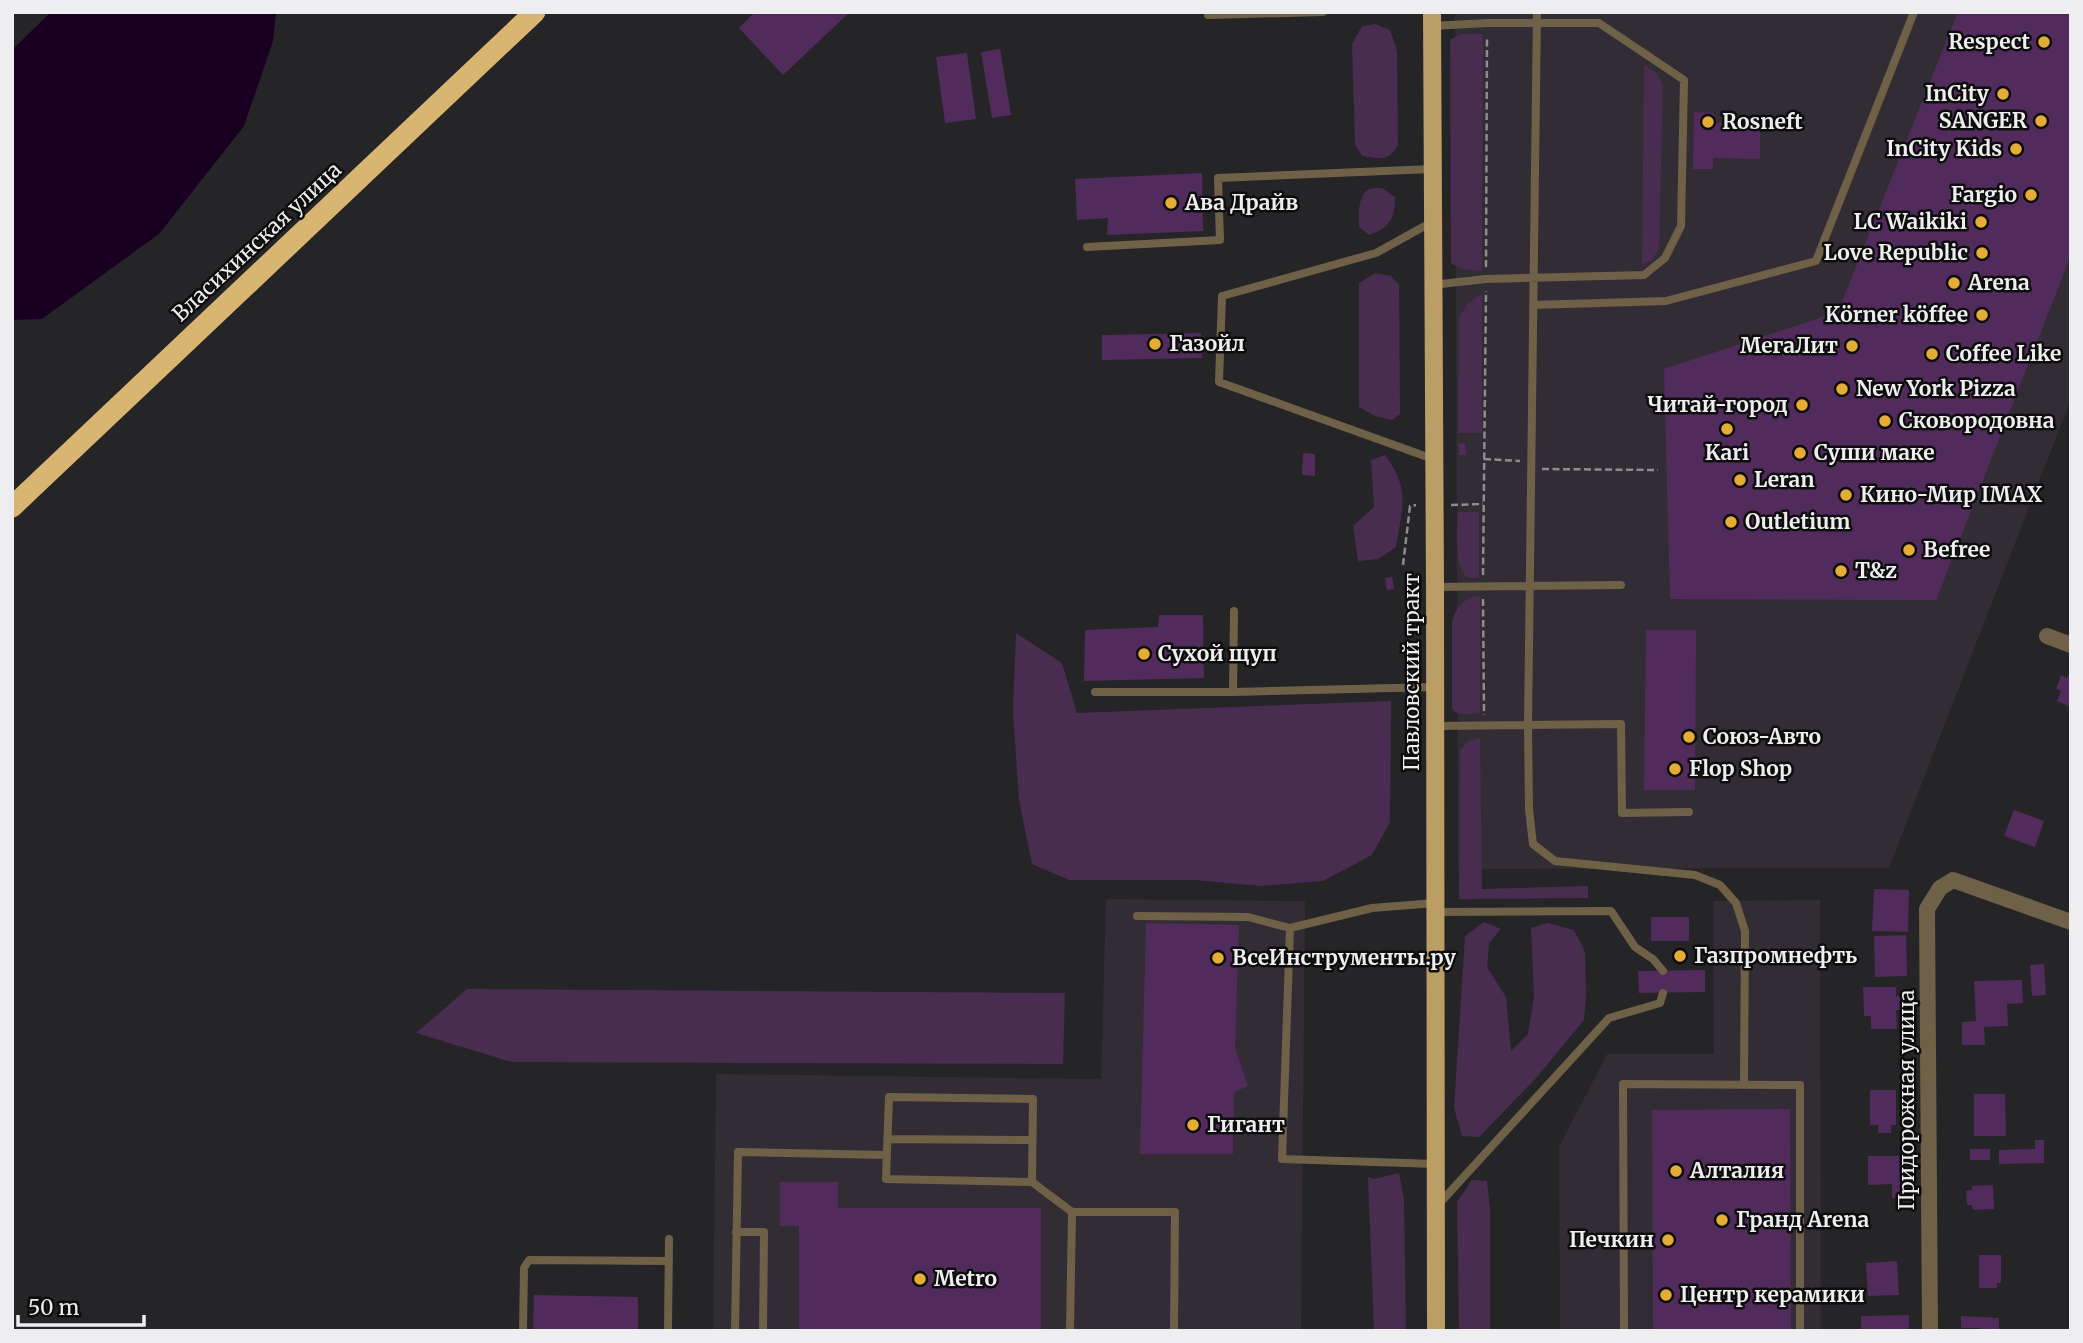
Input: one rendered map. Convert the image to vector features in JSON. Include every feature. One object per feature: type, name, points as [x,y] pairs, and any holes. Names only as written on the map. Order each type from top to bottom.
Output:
[{"type":"highway","name":"Власихинская улица","points":[[12,507],[535,12]]},
{"type":"main road","name":"Павловский тракт","points":[[1432,19],[1436,1331]]},
{"type":"street","points":[[2047,636],[2071,645]]},
{"type":"street","name":"Придорожная улица","points":[[1930,1331],[1927,909],[1940,888],[1953,880],[2071,922]]},
{"type":"lane","points":[[1208,15],[1323,12]]},
{"type":"lane","points":[[1536,12],[1528,725],[1529,809],[1533,844],[1555,861],[1695,875],[1720,884],[1735,903],[1745,931],[1744,1084]]},
{"type":"lane","points":[[1533,305],[1666,302],[1816,261],[1914,12]]},
{"type":"lane","points":[[1432,19],[1487,23],[1599,23],[1684,80],[1681,226],[1665,258],[1644,275],[1486,279],[1433,285]]},
{"type":"lane","points":[[1087,247],[1220,240],[1218,178],[1432,169]]},
{"type":"lane","points":[[1432,222],[1376,253],[1222,296],[1219,382],[1433,459]]},
{"type":"lane","points":[[1435,587],[1621,585]]},
{"type":"lane","points":[[1233,692],[1234,611]]},
{"type":"lane","points":[[1095,692],[1435,687]]},
{"type":"lane","points":[[1435,726],[1620,724],[1622,813],[1689,812]]},
{"type":"lane","points":[[1137,916],[1248,917],[1290,928],[1372,908],[1611,911],[1635,947],[1653,959],[1663,971]]},
{"type":"lane","points":[[1290,928],[1282,1159],[1436,1164]]},
{"type":"lane","points":[[1436,1207],[1609,1017],[1660,1003],[1663,993]]},
{"type":"lane","points":[[1624,1331],[1623,1084],[1800,1085],[1800,1331]]},
{"type":"lane","points":[[1032,1182],[1033,1099],[889,1097],[886,1179],[1032,1182],[1072,1212],[1175,1212],[1174,1331]]},
{"type":"lane","points":[[888,1139],[1032,1140]]},
{"type":"lane","points":[[735,1331],[738,1152],[887,1155]]},
{"type":"lane","points":[[1070,1331],[1072,1212]]},
{"type":"lane","points":[[736,1232],[764,1232],[762,1331]]},
{"type":"lane","points":[[668,1331],[669,1239]]},
{"type":"lane","points":[[523,1331],[524,1268],[529,1260],[669,1261]]},
{"type":"path","points":[[1485,725],[1483,586],[1487,23]]},
{"type":"path","points":[[1484,460],[1527,461],[1531,469],[1657,470]]},
{"type":"shaded area","points":[[51,12],[276,12],[273,41],[244,126],[159,234],[42,319],[12,320],[12,50]]},
{"type":"shaded area","points":[[1455,12],[2071,12],[2071,399],[1889,868],[1458,869]]},
{"type":"shaded area","points":[[1375,24],[1390,30],[1397,51],[1398,145],[1391,155],[1383,158],[1362,156],[1355,144],[1352,44],[1362,26]]},
{"type":"shaded area","points":[[1460,34],[1483,34],[1482,271],[1461,269],[1451,263],[1450,40]]},
{"type":"shaded area","points":[[1644,65],[1657,74],[1663,85],[1659,248],[1652,260],[1642,265]]},
{"type":"shaded area","points":[[1382,188],[1395,197],[1394,211],[1386,226],[1369,235],[1359,227],[1361,200],[1370,189]]},
{"type":"shaded area","points":[[1375,273],[1391,276],[1399,285],[1400,414],[1392,420],[1375,416],[1359,407],[1359,283]]},
{"type":"shaded area","points":[[1482,293],[1482,433],[1458,433],[1459,318],[1468,303]]},
{"type":"shaded area","points":[[1385,455],[1399,479],[1401,489],[1402,510],[1396,547],[1378,559],[1358,561],[1353,526],[1374,507],[1371,460]]},
{"type":"shaded area","points":[[1458,512],[1479,512],[1479,578],[1468,577],[1460,566],[1457,547]]},
{"type":"shaded area","points":[[1480,596],[1480,713],[1461,714],[1452,709],[1452,621],[1462,604],[1470,598]]},
{"type":"shaded area","points":[[1016,633],[1062,663],[1077,713],[1391,701],[1390,822],[1372,855],[1323,881],[1262,886],[1194,880],[1069,880],[1032,864],[1019,800],[1013,711]]},
{"type":"shaded area","points":[[1480,738],[1482,889],[1588,886],[1588,898],[1459,899],[1460,750],[1469,741]]},
{"type":"shaded area","points":[[1106,899],[1305,901],[1301,1331],[713,1331],[716,1074],[1101,1079]]},
{"type":"shaded area","points":[[1820,900],[1821,1331],[1560,1331],[1559,1147],[1607,1054],[1714,1054],[1713,901]]},
{"type":"shaded area","points":[[1484,922],[1501,929],[1489,943],[1487,967],[1506,997],[1511,1051],[1528,1034],[1534,997],[1531,928],[1548,923],[1574,930],[1585,952],[1584,1020],[1538,1076],[1479,1137],[1462,1136],[1454,1108],[1465,936]]},
{"type":"shaded area","points":[[467,989],[1065,993],[1063,1064],[512,1062],[416,1033]]},
{"type":"shaded area","points":[[1399,1173],[1404,1199],[1406,1331],[1374,1331],[1368,1177],[1374,1179]]},
{"type":"shaded area","points":[[1472,1180],[1487,1181],[1490,1210],[1490,1331],[1459,1331],[1457,1202]]},
{"type":"building","points":[[755,12],[850,12],[783,75],[739,28]]},
{"type":"building","name":"Arena","points":[[1958,12],[2071,12],[2071,255],[1936,600],[1670,599],[1664,369],[1838,312]]},
{"type":"building","points":[[1000,49],[1011,115],[992,118],[981,52]]},
{"type":"building","points":[[967,53],[976,119],[945,123],[936,57]]},
{"type":"building","points":[[1694,112],[1714,113],[1713,123],[1760,124],[1760,159],[1713,158],[1713,169],[1693,169]]},
{"type":"building","points":[[1202,173],[1203,231],[1107,235],[1108,218],[1077,220],[1075,179]]},
{"type":"building","points":[[1201,333],[1202,358],[1102,360],[1102,335]]},
{"type":"building","points":[[1465,443],[1466,455],[1459,455],[1458,444]]},
{"type":"building","points":[[1303,453],[1315,454],[1315,476],[1302,475]]},
{"type":"building","points":[[1392,577],[1394,589],[1387,590],[1385,578]]},
{"type":"building","name":"Сухой щуп","points":[[1159,615],[1203,615],[1204,678],[1084,681],[1085,630],[1158,627]]},
{"type":"building","points":[[1646,630],[1696,630],[1695,790],[1644,790]]},
{"type":"building","points":[[2071,670],[2071,707],[2057,701],[2061,691],[2056,689],[2061,675],[2067,678]]},
{"type":"building","points":[[2014,810],[2044,821],[2035,847],[2004,836]]},
{"type":"building","points":[[1874,889],[1909,890],[1908,932],[1872,931]]},
{"type":"building","points":[[1651,917],[1689,917],[1689,941],[1651,941]]},
{"type":"building","points":[[1146,923],[1239,925],[1235,1047],[1248,1086],[1234,1092],[1233,1154],[1140,1154]]},
{"type":"building","points":[[1906,935],[1907,976],[1875,977],[1874,936]]},
{"type":"building","points":[[2044,964],[2046,995],[2032,996],[2030,965]]},
{"type":"building","points":[[1705,970],[1705,992],[1639,993],[1638,971]]},
{"type":"building","points":[[2022,980],[2023,1003],[2007,1004],[2008,1026],[1984,1027],[1985,1045],[1962,1045],[1962,1022],[1976,1021],[1974,981]]},
{"type":"building","points":[[1863,987],[1896,987],[1896,996],[1904,996],[1905,1010],[1896,1010],[1897,1029],[1871,1029],[1871,1016],[1864,1016]]},
{"type":"building","points":[[1870,1090],[1896,1090],[1896,1125],[1891,1125],[1891,1133],[1878,1133],[1878,1125],[1870,1125]]},
{"type":"building","points":[[1974,1094],[2005,1094],[2006,1136],[1974,1136]]},
{"type":"building","name":"Гранд Arena","points":[[1790,1109],[1791,1331],[1653,1331],[1652,1110]]},
{"type":"building","points":[[2035,1140],[2044,1140],[2044,1163],[1999,1164],[1999,1150],[2035,1149]]},
{"type":"building","points":[[1970,1149],[1990,1149],[1990,1160],[1970,1160]]},
{"type":"building","points":[[1868,1156],[1908,1156],[1908,1198],[1892,1198],[1892,1184],[1868,1185]]},
{"type":"building","name":"Metro","points":[[780,1182],[838,1182],[838,1208],[1041,1208],[1041,1331],[799,1331],[799,1226],[780,1226]]},
{"type":"building","points":[[1993,1185],[1994,1209],[1973,1210],[1972,1205],[1967,1205],[1966,1191],[1972,1190],[1972,1186]]},
{"type":"building","points":[[1979,1255],[2001,1255],[2001,1283],[1997,1283],[1997,1288],[1979,1288]]},
{"type":"building","points":[[1897,1261],[1899,1295],[1868,1296],[1866,1263]]},
{"type":"building","points":[[534,1295],[638,1297],[638,1331],[533,1331]]},
{"type":"building","points":[[1909,1315],[1909,1331],[1861,1331],[1861,1316]]},
{"type":"building","points":[[1961,1316],[1999,1318],[1999,1331],[1961,1328]]},
{"type":"place","name":"Respect","points":[[2044,42]]},
{"type":"place","name":"InCity","points":[[2003,94]]},
{"type":"place","name":"SANGER","points":[[2041,121]]},
{"type":"place","name":"Rosneft","points":[[1708,122]]},
{"type":"place","name":"InCity Kids","points":[[2016,149]]},
{"type":"place","name":"Fargio","points":[[2031,195]]},
{"type":"place","name":"Ава Драйв","points":[[1171,203]]},
{"type":"place","name":"LC Waikiki","points":[[1981,222]]},
{"type":"place","name":"Love Republic","points":[[1982,253]]},
{"type":"place","name":"Arena","points":[[1954,283]]},
{"type":"place","name":"Körner köffee","points":[[1982,315]]},
{"type":"place","name":"Газойл","points":[[1155,344]]},
{"type":"place","name":"МегаЛит","points":[[1852,346]]},
{"type":"place","name":"Coffee Like","points":[[1932,354]]},
{"type":"place","name":"New York Pizza","points":[[1842,389]]},
{"type":"place","name":"Читай-город","points":[[1802,405]]},
{"type":"place","name":"Сковородовна","points":[[1885,421]]},
{"type":"place","name":"Kari","points":[[1727,429]]},
{"type":"place","name":"Суши маке","points":[[1800,453]]},
{"type":"place","name":"Leran","points":[[1740,480]]},
{"type":"place","name":"Кино-Мир IMAX","points":[[1846,495]]},
{"type":"place","name":"Outletium","points":[[1731,522]]},
{"type":"place","name":"Befree","points":[[1909,550]]},
{"type":"place","name":"T&z","points":[[1841,571]]},
{"type":"place","name":"Сухой щуп","points":[[1144,654]]},
{"type":"place","name":"Союз-Авто","points":[[1689,737]]},
{"type":"place","name":"Flop Shop","points":[[1675,769]]},
{"type":"place","name":"Газпромнефть","points":[[1680,956]]},
{"type":"place","name":"ВсеИнструменты.ру","points":[[1218,958]]},
{"type":"place","name":"Гигант","points":[[1193,1125]]},
{"type":"place","name":"Алталия","points":[[1676,1171]]},
{"type":"place","name":"Гранд Arena","points":[[1722,1220]]},
{"type":"place","name":"Печкин","points":[[1668,1240]]},
{"type":"place","name":"Metro","points":[[920,1279]]},
{"type":"place","name":"Центр керамики","points":[[1666,1295]]}]
